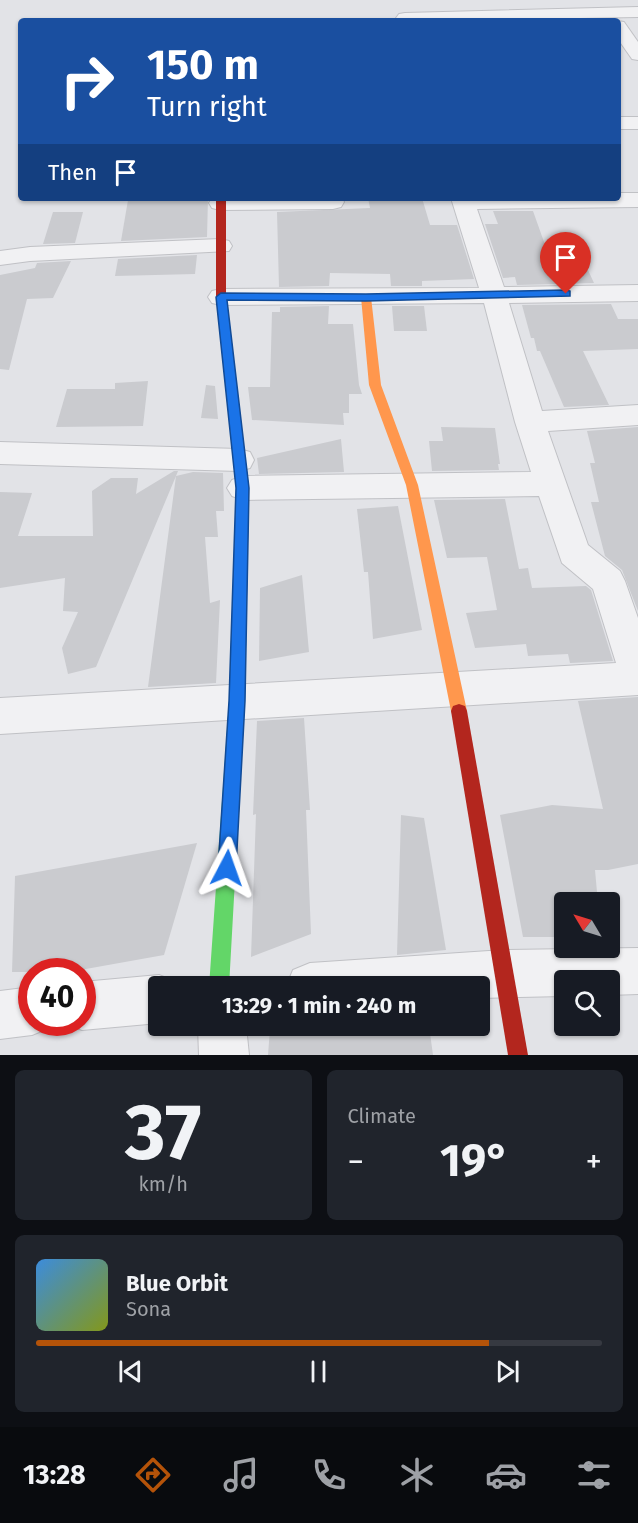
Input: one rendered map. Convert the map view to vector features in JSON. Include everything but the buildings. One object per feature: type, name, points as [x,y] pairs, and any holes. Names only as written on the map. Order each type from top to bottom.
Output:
[{"type":"street","points":[[398,0],[405,18]]},
{"type":"street","points":[[440,18],[509,14],[610,15],[638,12]]},
{"type":"street","points":[[621,36],[635,63]]},
{"type":"street","points":[[621,123],[638,123]]},
{"type":"street","points":[[621,200],[638,200]]},
{"type":"street","points":[[220,201],[221,297],[241,474],[237,701],[220,976]]},
{"type":"street","points":[[276,201],[333,202]]},
{"type":"street","points":[[0,716],[638,676],[623,581],[574,553],[530,422],[494,294],[463,201]]},
{"type":"street","points":[[0,258],[30,254],[219,246]]},
{"type":"street","points":[[221,297],[638,293]]},
{"type":"street","points":[[366,297],[375,385],[412,485],[455,688],[518,1055]]},
{"type":"street","points":[[530,422],[638,415]]},
{"type":"street","points":[[0,453],[241,474],[412,485],[550,483]]},
{"type":"street","points":[[462,976],[504,973],[638,971]]},
{"type":"street","points":[[96,1005],[148,1000]]},
{"type":"street","points":[[0,1015],[18,1013]]},
{"type":"street","points":[[223,1036],[225,1055]]},
{"type":"traffic: fast","points":[[220,976],[237,701],[240,598]]},
{"type":"traffic: slow","points":[[366,297],[375,385],[412,485],[459,711]]},
{"type":"traffic: jam","points":[[221,201],[221,297],[243,488],[240,598]]},
{"type":"traffic: jam","points":[[459,711],[518,1055]]},
{"type":"route","points":[[227,868],[237,701],[243,488],[221,297],[566,294]]}]
